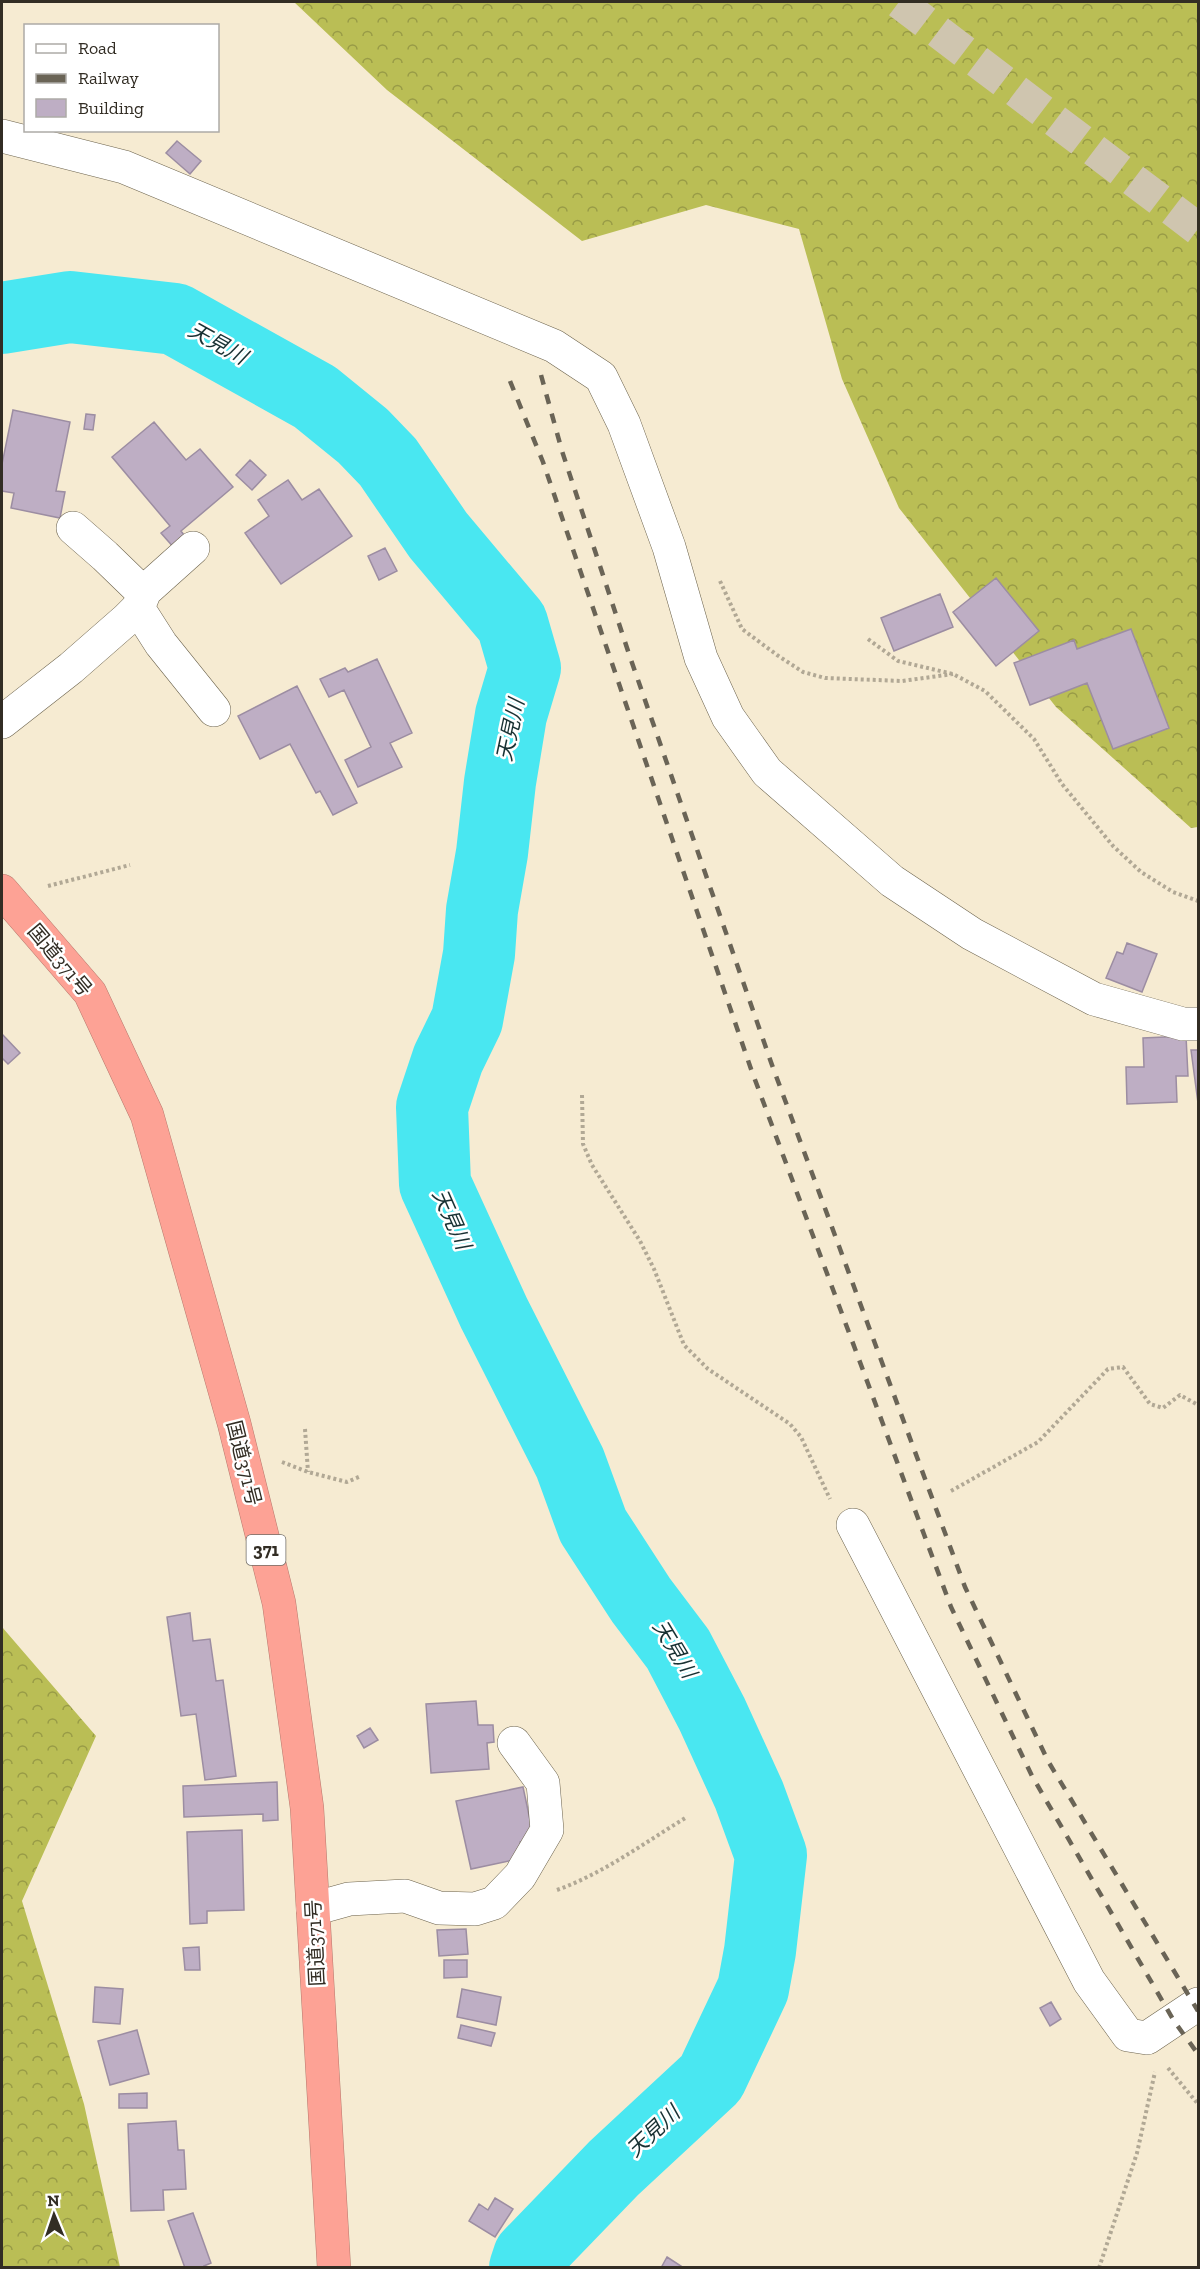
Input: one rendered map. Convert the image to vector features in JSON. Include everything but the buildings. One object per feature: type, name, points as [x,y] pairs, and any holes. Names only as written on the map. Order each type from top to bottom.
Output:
[{"type":"highway","name":"国道371号","points":[[2,891],[90,993],[147,1115],[242,1453],[279,1603],[307,1808],[334,2268]]},
{"type":"street","points":[[2,136],[124,167],[554,346],[601,377],[624,424],[669,547],[701,658],[728,717],[767,772],[892,881],[981,938],[1094,999],[1183,1024],[1198,1024]]},
{"type":"street","points":[[73,528],[105,555],[137,587],[141,600],[174,662],[214,710]]},
{"type":"street","points":[[2,722],[71,668],[194,548]]},
{"type":"street","points":[[844,1515],[1089,1981],[1128,2036],[1152,2048],[1198,2004]]},
{"type":"street","points":[[313,1909],[349,1899],[405,1896],[439,1908],[476,1908],[494,1903],[520,1876],[547,1830],[543,1784],[514,1743]]},
{"type":"path","points":[[717,573],[742,629],[803,672],[825,678],[902,681],[953,674]]},
{"type":"path","points":[[868,639],[898,661],[953,674],[985,691],[1034,739],[1062,784],[1113,846],[1141,872],[1173,892],[1198,901]]},
{"type":"path","points":[[48,886],[130,865]]},
{"type":"path","points":[[582,1095],[583,1144],[592,1165],[645,1250],[684,1345],[708,1369],[790,1424],[801,1437],[844,1515]]},
{"type":"path","points":[[951,1491],[1038,1442],[1108,1369],[1123,1367],[1150,1404],[1163,1408],[1180,1395],[1198,1405]]},
{"type":"path","points":[[305,1429],[308,1472]]},
{"type":"path","points":[[242,1453],[271,1458],[308,1472],[347,1482],[361,1476]]},
{"type":"path","points":[[554,1891],[611,1866],[687,1817]]},
{"type":"path","points":[[1152,2048],[1198,2104]]},
{"type":"path","points":[[1099,2268],[1137,2153],[1152,2048]]},
{"type":"green space","points":[[294,2],[1198,2],[1198,827],[1191,828],[1056,707],[899,508],[842,379],[799,229],[706,205],[582,241],[387,90]]},
{"type":"green space","points":[[2,1627],[96,1736],[22,1901],[84,2104],[120,2267],[2,2267]]},
{"type":"waterway","name":"天見川","points":[[2,318],[70,307],[175,319],[315,397],[363,436],[388,462],[438,535],[512,623],[525,668],[511,715],[482,910],[479,954],[467,1020],[448,1059],[432,1107],[435,1184],[494,1313],[570,1463],[593,1526],[641,1600],[678,1649],[712,1714],[749,1795],[771,1855],[760,1951],[753,1989],[711,2078],[614,2168],[529,2256],[525,2268]]},
{"type":"tunnel","points":[[899,2],[1198,229]]},
{"type":"railway","points":[[541,375],[562,451],[630,657],[772,1065],[965,1587],[1048,1761],[1198,2011]]},
{"type":"railway","points":[[510,381],[543,462],[751,1069],[951,1607],[1032,1776],[1174,2021],[1198,2054]]}]
